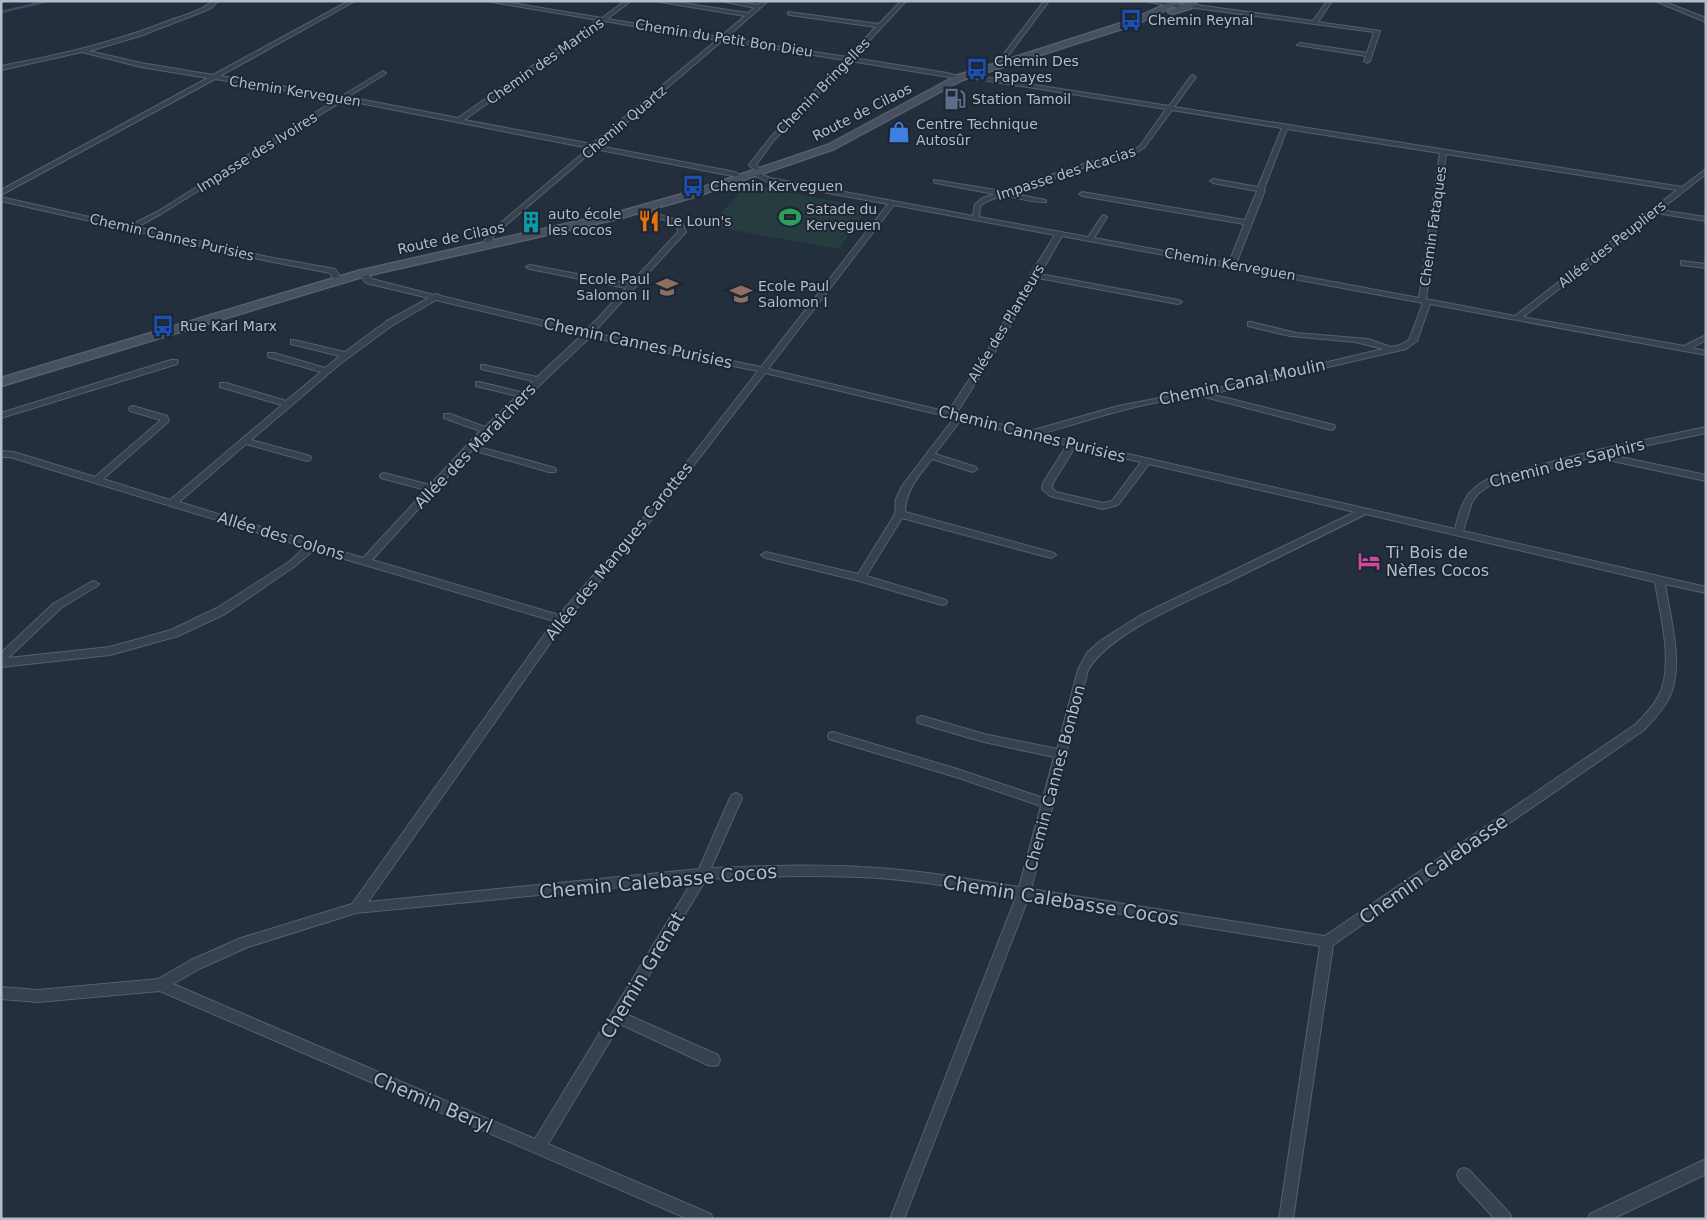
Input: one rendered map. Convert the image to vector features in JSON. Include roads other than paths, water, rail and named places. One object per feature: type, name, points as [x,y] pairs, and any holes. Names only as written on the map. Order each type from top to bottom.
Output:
[{"type":"main road","name":"Route de Cilaos","points":[[1,382],[362,273],[639,210],[758,173],[831,147],[962,77],[1185,4]]},
{"type":"street","points":[[1,68],[84,50],[158,28],[209,7],[216,1]]},
{"type":"street","points":[[1,192],[353,1]]},
{"type":"street","name":"Chemin du Petit Bon Dieu","points":[[488,1],[1683,189]]},
{"type":"street","name":"Chemin des Martins","points":[[460,120],[581,34],[605,20],[629,1]]},
{"type":"street","points":[[658,1],[749,15]]},
{"type":"street","points":[[724,1],[759,7]]},
{"type":"street","name":"Chemin Quartz","points":[[486,246],[492,234],[501,225],[766,1]]},
{"type":"street","name":"Chemin Bringelles","points":[[758,173],[752,165],[772,139],[851,59],[904,1]]},
{"type":"street","points":[[1007,61],[1004,60],[1005,56],[1047,1]]},
{"type":"street","points":[[1147,1],[1185,4],[1378,32],[1368,58],[1300,46]]},
{"type":"street","points":[[1315,22],[1330,1]]},
{"type":"street","points":[[1657,1],[1706,20]]},
{"type":"street","points":[[790,12],[881,26]]},
{"type":"street","name":"Chemin Kerveguen","points":[[84,50],[141,65],[343,98],[735,174],[742,178]]},
{"type":"street","name":"Impasse des Ivoires","points":[[130,228],[159,213],[383,73]]},
{"type":"street","name":"Impasse des Acacias","points":[[976,217],[978,203],[1092,163],[1132,154],[1142,148],[1172,109],[1193,77]]},
{"type":"street","points":[[1232,264],[1285,127]]},
{"type":"street","name":"Chemin Fataques","points":[[1425,301],[1444,152]]},
{"type":"street","name":"Allée des Peupliers","points":[[1517,318],[1706,171]]},
{"type":"street","name":"Chemin Kerveguen","points":[[758,173],[768,180],[1232,264],[1706,353]]},
{"type":"street","points":[[936,181],[1044,201]]},
{"type":"street","points":[[1213,181],[1262,190]]},
{"type":"street","points":[[1082,194],[1249,223]]},
{"type":"street","name":"Chemin Cannes Purisies","points":[[1,198],[332,272],[339,280]]},
{"type":"street","name":"Allée des Mangues Carottes","points":[[356,908],[561,619],[649,517],[892,202]]},
{"type":"street","name":"Allée des Maraîchers","points":[[365,562],[486,430],[588,334],[681,235],[683,229],[680,224],[639,210]]},
{"type":"street","points":[[1655,211],[1706,219]]},
{"type":"street","points":[[1091,238],[1104,217]]},
{"type":"street","name":"Allée des Planteurs","points":[[860,578],[900,514],[901,499],[906,486],[931,456],[956,415],[1060,233]]},
{"type":"street","points":[[1684,263],[1706,266]]},
{"type":"street","points":[[530,267],[632,287]]},
{"type":"street","name":"Chemin Cannes Purisies","points":[[362,273],[369,281],[588,334],[764,370],[1072,444],[1706,590]]},
{"type":"street","points":[[1034,276],[1178,302]]},
{"type":"street","points":[[172,503],[346,355],[390,322],[436,296]]},
{"type":"street","name":"Chemin Canal Moulin","points":[[1030,434],[1118,410],[1186,395],[1201,394],[1403,347],[1413,341],[1425,301]]},
{"type":"street","points":[[1251,324],[1293,335],[1340,337],[1374,343],[1390,350]]},
{"type":"street","points":[[1685,349],[1706,336]]},
{"type":"street","points":[[294,342],[346,355]]},
{"type":"street","points":[[271,355],[326,371]]},
{"type":"street","points":[[1,416],[174,362]]},
{"type":"street","points":[[484,367],[538,380]]},
{"type":"street","points":[[479,384],[521,395]]},
{"type":"street","points":[[223,385],[288,404]]},
{"type":"street","points":[[1201,394],[1331,427]]},
{"type":"street","points":[[96,480],[166,421],[164,418],[133,408]]},
{"type":"street","points":[[447,416],[486,430]]},
{"type":"street","name":"Chemin des Saphirs","points":[[1458,533],[1469,497],[1477,487],[1491,481],[1593,454],[1706,430]]},
{"type":"street","points":[[245,441],[307,458]]},
{"type":"street","points":[[1072,444],[1048,483],[1047,489],[1052,494],[1098,505],[1115,503],[1147,461]]},
{"type":"street","points":[[471,447],[552,470]]},
{"type":"street","name":"Allée des Colons","points":[[1,454],[11,454],[365,562],[561,619]]},
{"type":"street","points":[[1593,454],[1706,478]]},
{"type":"street","points":[[931,456],[973,469]]},
{"type":"street","points":[[384,476],[433,489]]},
{"type":"street","name":"Chemin Cannes Bonbon","points":[[897,1219],[1024,893],[1083,670],[1091,656],[1104,644],[1145,618],[1365,512]]},
{"type":"street","points":[[900,514],[1051,555]]},
{"type":"street","points":[[1,663],[110,651],[174,633],[221,612],[292,564],[312,546]]},
{"type":"street","points":[[766,555],[860,578],[942,602]]},
{"type":"street","name":"Chemin Calebasse","points":[[1327,942],[1640,727],[1656,709],[1667,691],[1670,666],[1660,580]]},
{"type":"street","points":[[1,659],[57,606],[94,584]]},
{"type":"street","points":[[922,720],[984,738],[1061,754]]},
{"type":"street","points":[[833,736],[958,773],[1048,804]]},
{"type":"street","name":"Chemin Grenat","points":[[538,1147],[703,874],[736,798]]},
{"type":"street","name":"Chemin Calebasse Cocos","points":[[1,993],[38,996],[160,985],[196,964],[245,942],[356,908],[703,874],[779,870],[862,872],[946,881],[1327,942]]},
{"type":"street","points":[[1286,1219],[1327,942]]},
{"type":"street","name":"Chemin Beryl","points":[[160,985],[706,1219]]},
{"type":"street","points":[[617,1016],[713,1060]]},
{"type":"street","points":[[1595,1219],[1706,1166]]},
{"type":"street","points":[[1464,1175],[1504,1219]]},
{"type":"waterway","points":[[1,12],[48,1]]},
{"type":"place","name":"Chemin Reynal","points":[[1131,20]]},
{"type":"place","name":"Chemin Des Papayes","points":[[977,69]]},
{"type":"place","name":"Station Tamoil","points":[[955,99]]},
{"type":"place","name":"Centre Technique Autosûr","points":[[899,132]]},
{"type":"place","name":"Chemin Kerveguen","points":[[693,186]]},
{"type":"place","name":"Satade du Kerveguen","points":[[790,217]]},
{"type":"place","name":"Le Loun's","points":[[649,221]]},
{"type":"place","name":"auto école les cocos","points":[[531,222]]},
{"type":"place","name":"Ecole Paul Salomon II","points":[[667,287]]},
{"type":"place","name":"Ecole Paul Salomon I","points":[[741,294]]},
{"type":"place","name":"Rue Karl Marx","points":[[163,326]]},
{"type":"place","name":"Ti' Bois de Nèfles Cocos","points":[[1369,561]]}]
